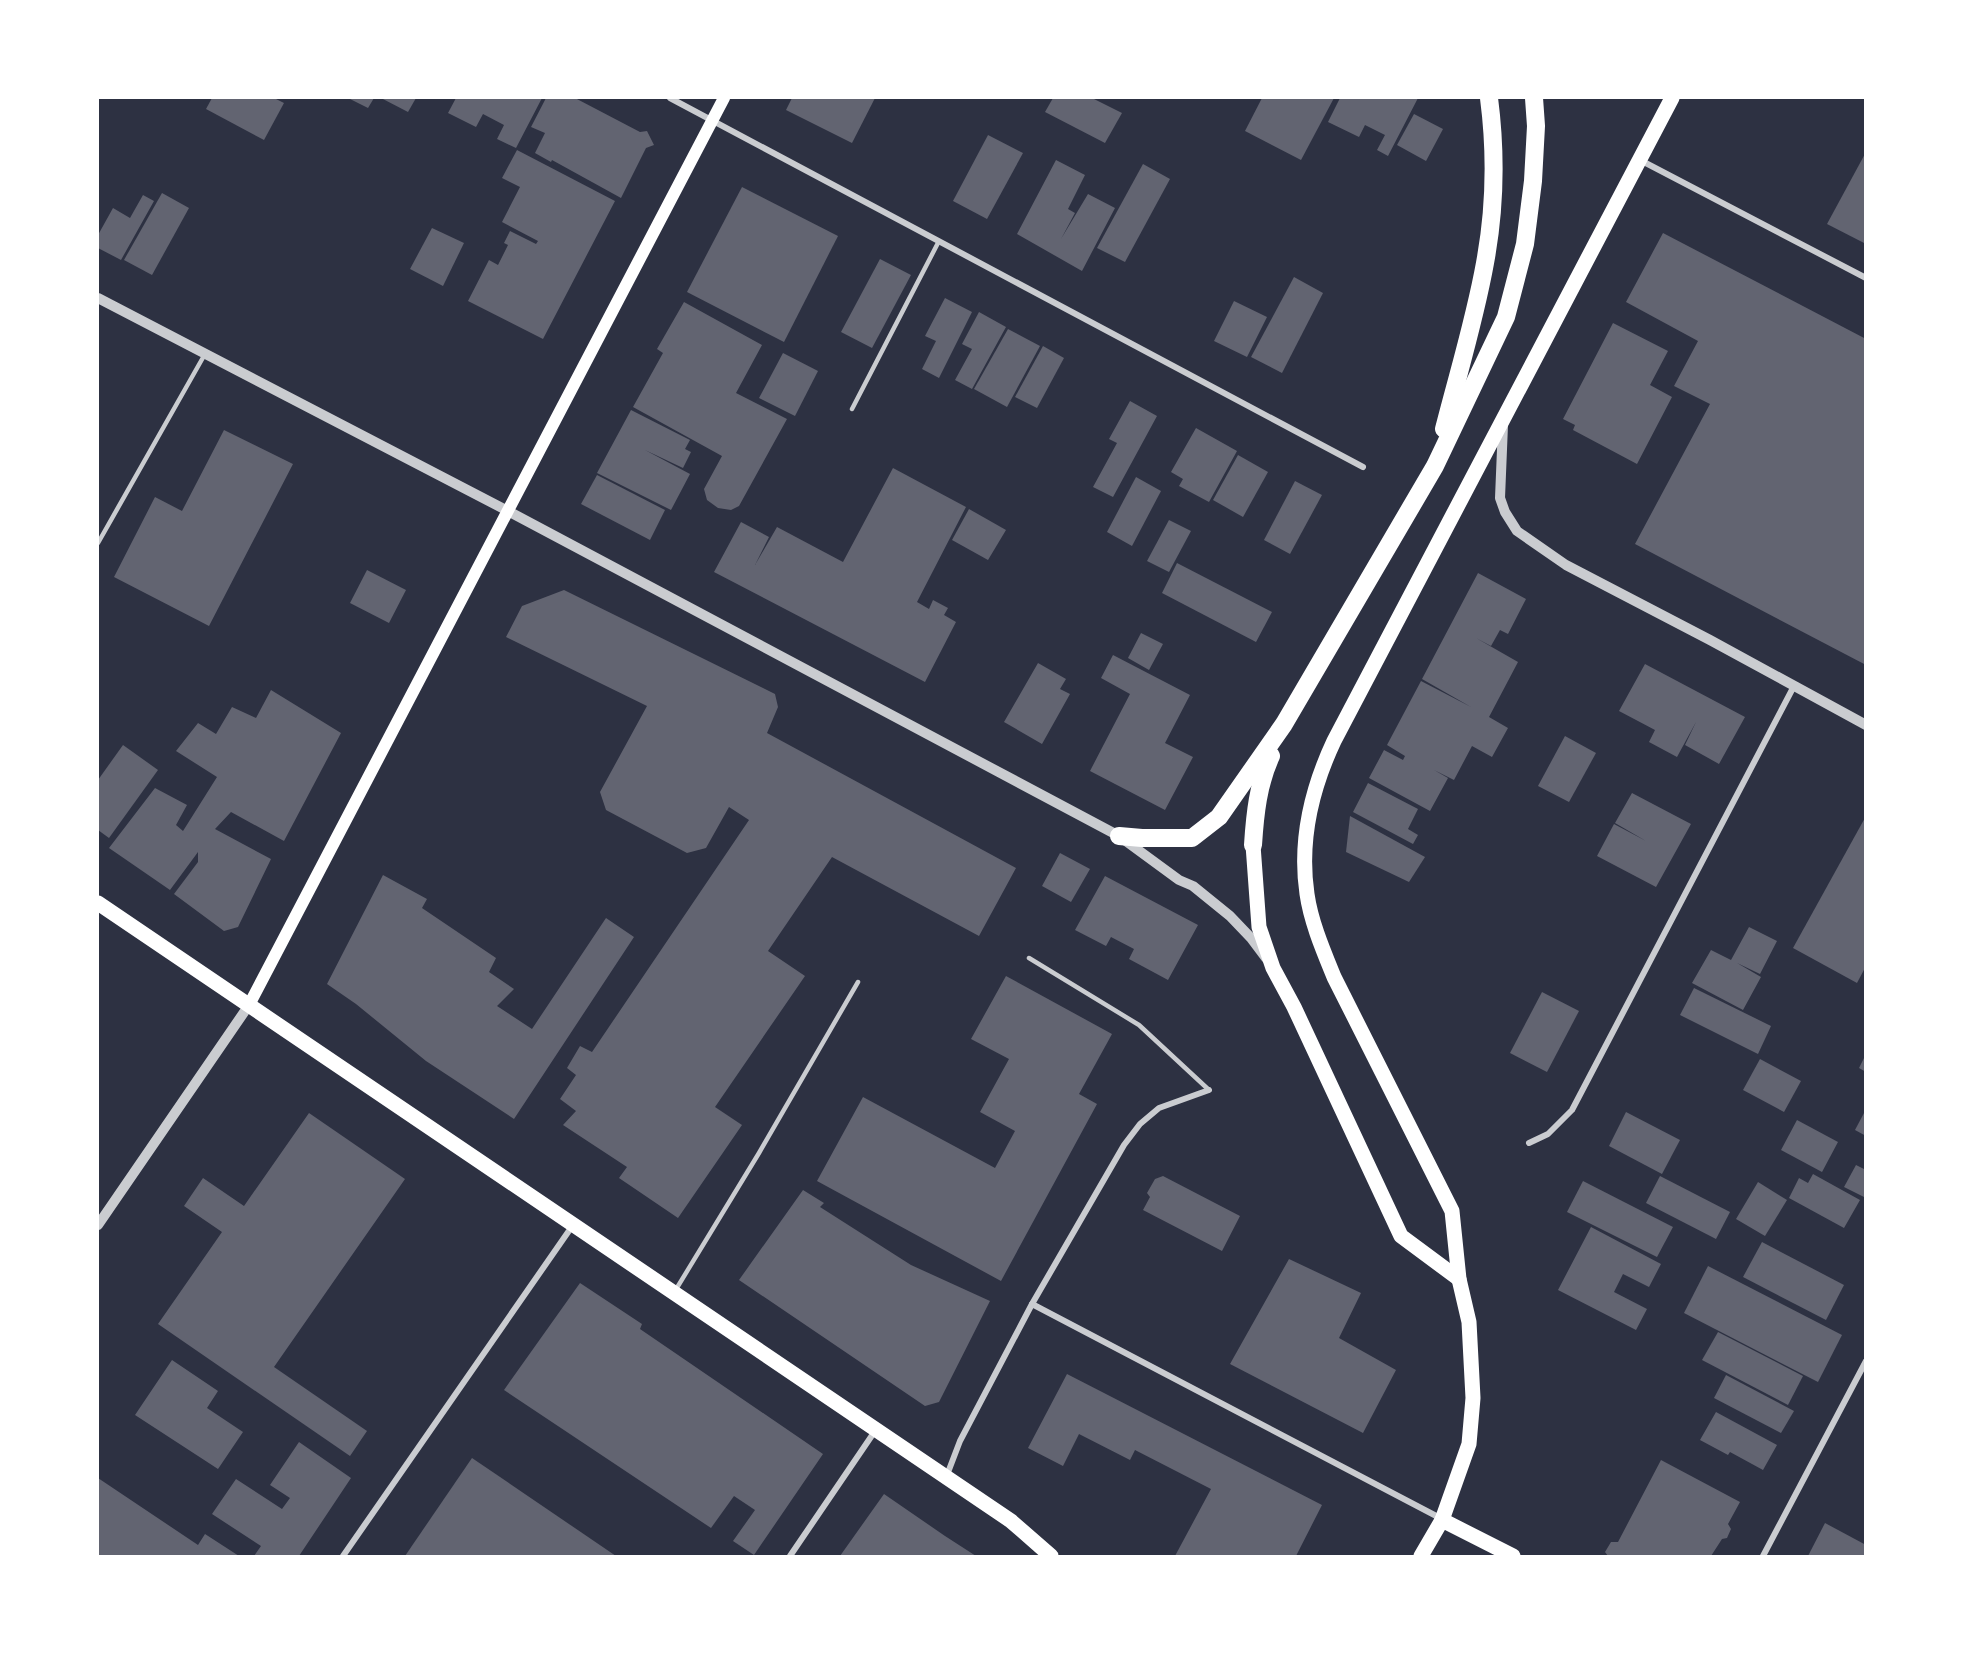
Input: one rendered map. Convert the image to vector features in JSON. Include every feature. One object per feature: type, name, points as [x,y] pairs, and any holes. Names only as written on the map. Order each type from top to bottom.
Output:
[{"type":"highway","points":[[1435,466],[1485,263],[1492,216],[1494,168],[1489,98]]},
{"type":"highway","points":[[1119,836],[1192,838],[1219,817],[1284,724],[1435,466],[1506,316],[1526,244],[1536,126],[1534,98]]},
{"type":"highway","points":[[1252,845],[1256,807],[1264,770],[1284,724]]},
{"type":"main road","points":[[249,1005],[724,98]]},
{"type":"main road","points":[[1421,1557],[1442,1520],[1469,1444],[1472,1409],[1469,1322],[1459,1279],[1452,1211],[1334,977],[1320,941],[1307,895],[1305,842],[1314,790],[1330,749],[1672,98]]},
{"type":"main road","points":[[1252,845],[1259,927],[1273,968],[1294,1007],[1401,1236],[1459,1279]]},
{"type":"main road","points":[[98,903],[1011,1521],[1051,1557]]},
{"type":"main road","points":[[1442,1520],[1513,1557]]},
{"type":"street","points":[[670,98],[1363,467]]},
{"type":"street","points":[[1640,160],[1866,278]]},
{"type":"street","points":[[98,298],[508,510],[1119,836],[1179,880],[1193,886],[1230,916],[1251,938],[1273,968]]},
{"type":"street","points":[[1503,420],[1500,498],[1505,512],[1517,531],[1566,565],[1866,725]]},
{"type":"street","points":[[1529,1143],[1548,1134],[1572,1110],[1794,686]]},
{"type":"street","points":[[98,1225],[249,1005]]},
{"type":"street","points":[[946,1478],[960,1441],[1032,1304],[1124,1145],[1140,1124],[1160,1107],[1209,1090]]},
{"type":"street","points":[[343,1557],[573,1225]]},
{"type":"street","points":[[1032,1304],[1442,1520]]},
{"type":"street","points":[[1762,1557],[1866,1361]]},
{"type":"street","points":[[789,1557],[876,1430]]},
{"type":"lane","points":[[852,409],[939,241]]},
{"type":"lane","points":[[98,543],[205,354]]},
{"type":"lane","points":[[1029,958],[1140,1025],[1209,1090]]},
{"type":"lane","points":[[673,1293],[759,1153],[858,982]]},
{"type":"building","points":[[212,98],[274,98],[284,103],[264,140],[206,109]]},
{"type":"building","points":[[348,98],[374,98],[368,108]]},
{"type":"building","points":[[381,98],[416,98],[408,112]]},
{"type":"building","points":[[456,98],[542,98],[516,148],[497,139],[504,125],[483,114],[476,127],[448,113]]},
{"type":"building","points":[[546,98],[575,98],[640,132],[647,131],[654,145],[646,148],[621,198],[535,153],[545,133],[531,127]]},
{"type":"building","points":[[792,98],[875,98],[852,143],[786,110]]},
{"type":"building","points":[[1053,98],[1092,98],[1122,113],[1105,143],[1045,112]]},
{"type":"building","points":[[1262,98],[1334,98],[1301,160],[1245,131]]},
{"type":"building","points":[[1340,98],[1418,98],[1388,156],[1377,150],[1385,135],[1365,125],[1359,137],[1328,122]]},
{"type":"building","points":[[1414,114],[1443,129],[1426,161],[1397,145]]},
{"type":"building","points":[[988,135],[1023,153],[987,219],[953,201]]},
{"type":"building","points":[[517,150],[615,201],[543,339],[468,301],[489,260],[498,265],[508,245],[504,243],[510,231],[536,244],[538,241],[502,222],[520,187],[502,178]]},
{"type":"building","points":[[1866,152],[1866,244],[1827,224]]},
{"type":"building","points":[[1056,160],[1085,175],[1068,209],[1075,213],[1061,239],[1088,194],[1115,208],[1082,271],[1017,234]]},
{"type":"building","points":[[1143,164],[1170,179],[1125,262],[1097,248]]},
{"type":"building","points":[[742,187],[838,236],[784,342],[687,292]]},
{"type":"building","points":[[162,193],[189,208],[152,275],[124,260]]},
{"type":"building","points":[[143,195],[154,201],[121,260],[98,248],[98,235],[113,208],[130,218]]},
{"type":"building","points":[[432,228],[464,243],[443,286],[410,269]]},
{"type":"building","points":[[1663,233],[1866,339],[1866,665],[1635,544],[1710,404],[1674,386],[1698,341],[1626,302]]},
{"type":"building","points":[[880,259],[911,275],[872,348],[841,332]]},
{"type":"building","points":[[1294,277],[1323,293],[1282,373],[1251,357]]},
{"type":"building","points":[[945,298],[972,312],[939,378],[922,369],[936,341],[925,336]]},
{"type":"building","points":[[1234,301],[1267,317],[1247,357],[1214,341]]},
{"type":"building","points":[[684,302],[762,345],[736,393],[787,419],[739,506],[731,510],[718,508],[707,500],[704,489],[722,456],[633,407],[663,353],[657,349]]},
{"type":"building","points":[[979,312],[1006,327],[972,389],[955,380],[972,349],[962,344]]},
{"type":"building","points":[[1613,323],[1668,351],[1650,385],[1672,397],[1637,464],[1573,430],[1575,425],[1563,419]]},
{"type":"building","points":[[1008,329],[1040,346],[1007,407],[974,389]]},
{"type":"building","points":[[1043,346],[1064,358],[1037,408],[1015,397]]},
{"type":"building","points":[[783,353],[818,371],[795,416],[759,398]]},
{"type":"building","points":[[1130,401],[1157,416],[1113,497],[1093,487],[1117,443],[1109,439]]},
{"type":"building","points":[[631,410],[690,440],[685,449],[691,452],[683,468],[645,450],[690,474],[671,510],[597,473]]},
{"type":"building","points":[[1196,428],[1237,451],[1209,502],[1179,486],[1183,479],[1171,472]]},
{"type":"building","points":[[224,430],[293,464],[209,626],[114,577],[155,497],[182,511]]},
{"type":"building","points":[[1238,455],[1268,472],[1243,517],[1213,500]]},
{"type":"building","points":[[893,468],[966,507],[917,602],[929,609],[933,600],[948,608],[944,615],[956,622],[925,682],[714,572],[741,522],[769,537],[755,565],[777,527],[843,562]]},
{"type":"building","points":[[597,475],[665,510],[650,540],[581,504]]},
{"type":"building","points":[[1136,477],[1161,491],[1132,546],[1107,532]]},
{"type":"building","points":[[1295,481],[1322,495],[1290,554],[1264,540]]},
{"type":"building","points":[[969,509],[1006,530],[988,560],[952,540]]},
{"type":"building","points":[[1169,520],[1191,531],[1169,572],[1147,561]]},
{"type":"building","points":[[1177,563],[1272,612],[1256,642],[1162,593]]},
{"type":"building","points":[[367,570],[406,590],[389,623],[350,603]]},
{"type":"building","points":[[1478,573],[1526,599],[1508,634],[1500,630],[1491,646],[1476,638],[1518,662],[1489,717],[1508,728],[1492,757],[1472,746],[1454,780],[1434,770],[1448,778],[1430,811],[1369,778],[1384,750],[1403,760],[1405,756],[1387,745],[1421,681],[1471,707],[1422,679]]},
{"type":"building","points":[[564,590],[775,694],[778,707],[767,733],[1016,868],[979,936],[832,857],[768,951],[805,976],[715,1107],[742,1125],[678,1218],[619,1178],[627,1167],[563,1125],[576,1111],[560,1099],[576,1075],[567,1068],[580,1046],[592,1052],[749,820],[729,807],[706,848],[687,853],[606,810],[600,792],[647,706],[506,637],[522,606]]},
{"type":"building","points":[[1141,633],[1163,644],[1149,670],[1128,658]]},
{"type":"building","points":[[1113,655],[1190,695],[1165,743],[1193,757],[1165,810],[1090,771],[1130,694],[1101,678]]},
{"type":"building","points":[[1038,663],[1066,679],[1060,689],[1070,694],[1042,744],[1004,722]]},
{"type":"building","points":[[1645,664],[1745,717],[1719,764],[1685,745],[1696,722],[1677,757],[1649,742],[1655,730],[1619,711]]},
{"type":"building","points":[[271,690],[341,733],[284,841],[231,812],[215,829],[271,859],[238,927],[224,931],[174,894],[198,862],[198,852],[170,890],[109,848],[155,788],[187,805],[176,825],[183,831],[217,777],[176,751],[198,723],[216,734],[232,707],[256,718]]},
{"type":"building","points":[[1565,736],[1596,753],[1569,802],[1538,786]]},
{"type":"building","points":[[123,745],[158,770],[109,838],[98,830],[98,780]]},
{"type":"building","points":[[1368,783],[1418,809],[1408,829],[1418,835],[1413,844],[1353,812]]},
{"type":"building","points":[[1632,793],[1691,824],[1656,887],[1597,856],[1614,824],[1646,841],[1615,823]]},
{"type":"building","points":[[1350,816],[1425,857],[1409,882],[1346,852]]},
{"type":"building","points":[[1866,816],[1866,966],[1857,983],[1793,948]]},
{"type":"building","points":[[1060,853],[1090,869],[1071,902],[1042,886]]},
{"type":"building","points":[[383,875],[427,899],[422,908],[496,958],[489,972],[514,989],[497,1006],[532,1029],[606,918],[634,937],[514,1119],[426,1061],[356,1004],[327,984]]},
{"type":"building","points":[[1105,876],[1198,925],[1168,980],[1129,959],[1134,949],[1111,937],[1106,946],[1075,930]]},
{"type":"building","points":[[1749,927],[1777,941],[1760,974],[1737,963],[1761,977],[1743,1010],[1692,983],[1711,950],[1731,960]]},
{"type":"building","points":[[1006,976],[1112,1034],[1079,1094],[1097,1104],[1001,1281],[817,1181],[863,1097],[995,1168],[1015,1131],[980,1112],[1009,1059],[971,1039]]},
{"type":"building","points":[[1694,988],[1771,1026],[1758,1054],[1680,1015]]},
{"type":"building","points":[[1542,992],[1579,1011],[1547,1072],[1510,1053]]},
{"type":"building","points":[[1866,1054],[1866,1072],[1859,1068]]},
{"type":"building","points":[[1760,1059],[1801,1081],[1784,1112],[1743,1090]]},
{"type":"building","points":[[1626,1112],[1680,1140],[1662,1174],[1609,1146]]},
{"type":"building","points":[[309,1113],[405,1179],[274,1367],[367,1431],[350,1456],[158,1324],[222,1232],[184,1206],[203,1178],[244,1206]]},
{"type":"building","points":[[1864,1113],[1866,1114],[1866,1136],[1855,1130]]},
{"type":"building","points":[[1797,1120],[1838,1142],[1822,1172],[1781,1150]]},
{"type":"building","points":[[1856,1165],[1866,1170],[1866,1198],[1844,1187]]},
{"type":"building","points":[[1813,1174],[1860,1200],[1844,1228],[1789,1198],[1799,1178],[1808,1183]]},
{"type":"building","points":[[1163,1176],[1240,1216],[1222,1251],[1143,1210],[1150,1197],[1147,1193],[1155,1179]]},
{"type":"building","points":[[1660,1176],[1730,1212],[1716,1239],[1646,1203]]},
{"type":"building","points":[[1583,1181],[1673,1227],[1657,1257],[1567,1212]]},
{"type":"building","points":[[1758,1182],[1787,1200],[1765,1236],[1736,1219]]},
{"type":"building","points":[[803,1190],[824,1203],[820,1207],[911,1265],[990,1301],[939,1402],[925,1406],[739,1280]]},
{"type":"building","points":[[1591,1227],[1661,1264],[1649,1287],[1623,1274],[1614,1292],[1647,1309],[1636,1330],[1558,1290]]},
{"type":"building","points":[[1762,1242],[1844,1285],[1826,1320],[1743,1277]]},
{"type":"building","points":[[1289,1259],[1361,1293],[1339,1338],[1396,1370],[1363,1433],[1230,1364]]},
{"type":"building","points":[[1708,1266],[1842,1335],[1818,1382],[1684,1313]]},
{"type":"building","points":[[580,1283],[642,1324],[640,1329],[823,1454],[754,1555],[733,1541],[755,1510],[734,1496],[711,1528],[504,1390]]},
{"type":"building","points":[[1718,1332],[1803,1376],[1788,1405],[1702,1360]]},
{"type":"building","points":[[172,1360],[218,1391],[207,1408],[243,1432],[218,1469],[135,1415]]},
{"type":"building","points":[[1067,1374],[1322,1505],[1296,1556],[1175,1556],[1211,1489],[1135,1450],[1130,1460],[1079,1434],[1063,1466],[1028,1448]]},
{"type":"building","points":[[1726,1375],[1794,1411],[1781,1433],[1714,1398]]},
{"type":"building","points":[[1716,1412],[1777,1445],[1763,1470],[1730,1452],[1728,1455],[1700,1440]]},
{"type":"building","points":[[299,1442],[351,1478],[299,1556],[254,1556],[261,1546],[212,1514],[236,1479],[282,1509],[290,1498],[270,1485]]},
{"type":"building","points":[[472,1458],[616,1556],[405,1556]]},
{"type":"building","points":[[1661,1460],[1740,1502],[1728,1524],[1731,1529],[1727,1538],[1722,1539],[1711,1556],[1608,1556],[1605,1552],[1611,1542],[1618,1542]]},
{"type":"building","points":[[98,1478],[198,1545],[205,1534],[239,1556],[98,1556]]},
{"type":"building","points":[[884,1494],[945,1536],[976,1556],[840,1556]]},
{"type":"building","points":[[1825,1523],[1866,1545],[1866,1556],[1808,1556]]}]
